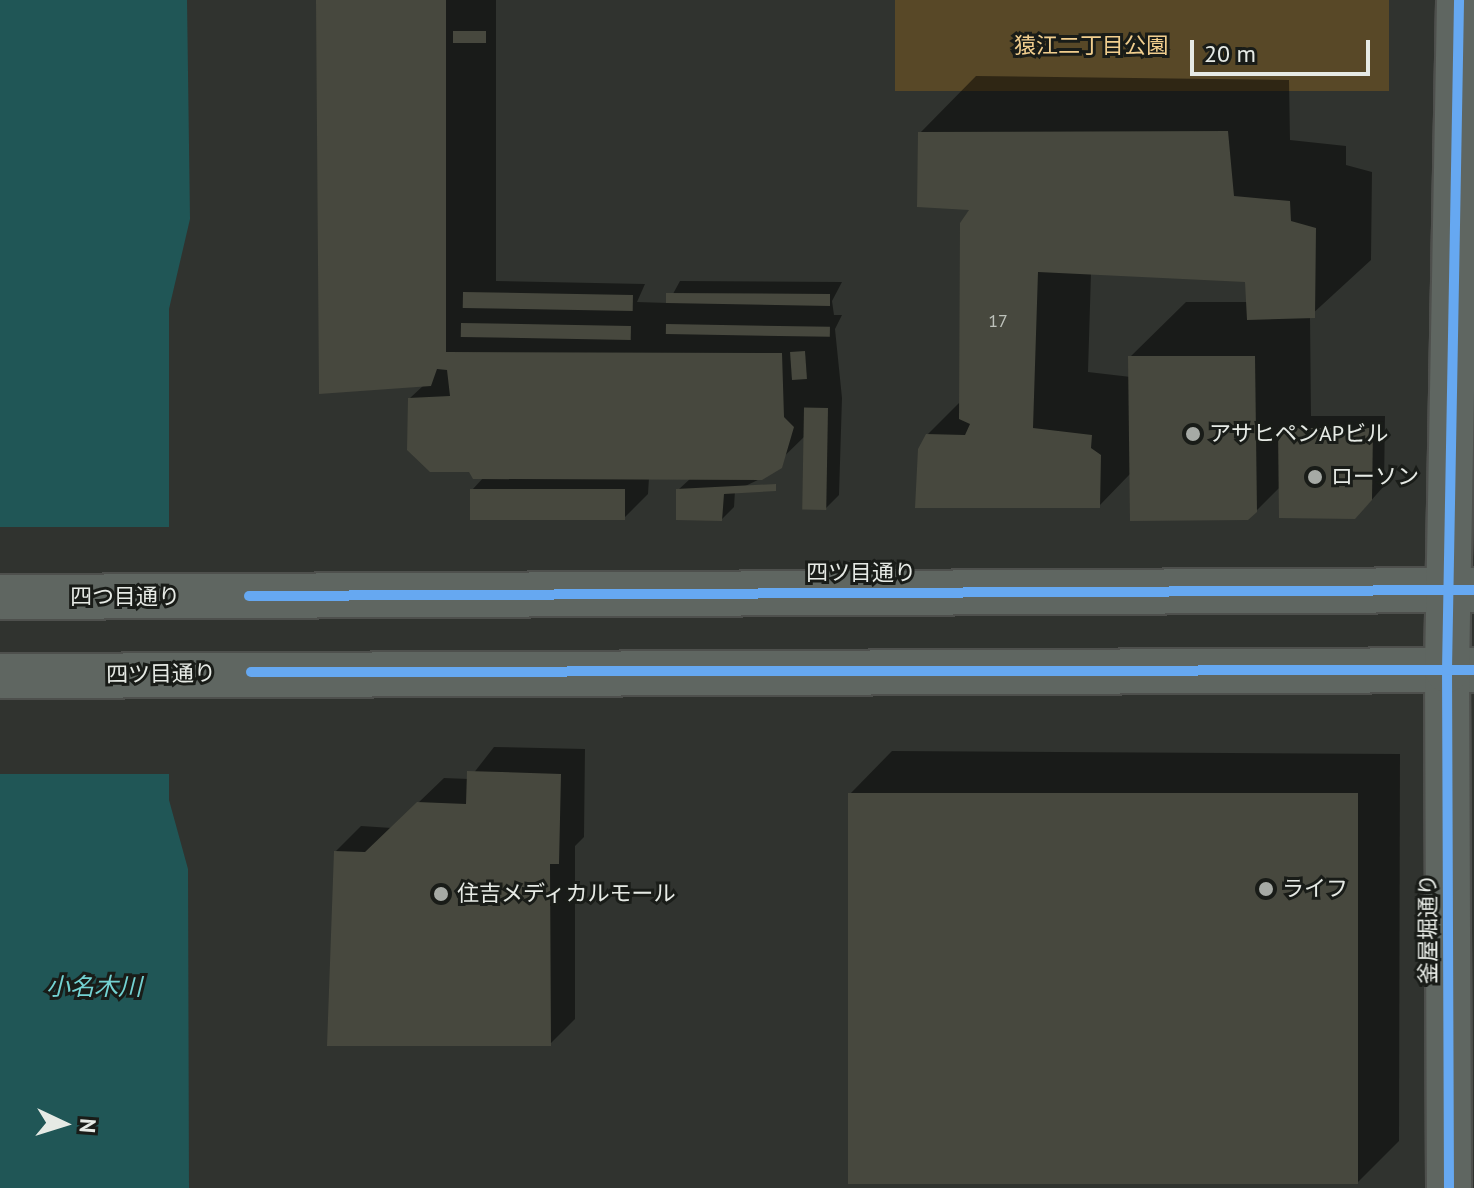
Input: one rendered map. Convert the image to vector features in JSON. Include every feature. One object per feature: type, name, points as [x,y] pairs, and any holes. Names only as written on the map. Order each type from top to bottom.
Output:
[{"type":"main road","name":"釜屋堀通り","points":[[1449,1188],[1461,590],[1459,0]]},
{"type":"main road","name":"四ツ目通り","points":[[249,596],[1461,590]]},
{"type":"main road","name":"四つ目通り","points":[[0,597],[249,596]]},
{"type":"main road","name":"四ツ目通り","points":[[0,676],[251,672],[1460,670]]},
{"type":"green space","name":"猿江二丁目公園","points":[[895,0],[1389,0],[1389,91],[895,91]]},
{"type":"water","name":"小名木川","points":[[0,0],[187,0],[190,219],[169,309],[169,800],[188,869],[189,1188],[0,1188]]},
{"type":"pier","points":[[0,527],[173,527],[173,774],[0,774]]},
{"type":"building","points":[[316,0],[446,0],[446,352],[782,353],[784,417],[794,427],[782,468],[762,480],[473,479],[469,472],[430,472],[407,450],[408,398],[450,396],[447,370],[437,369],[431,386],[319,394]]},
{"type":"building","points":[[453,31],[486,31],[486,43],[453,43]]},
{"type":"building","points":[[1228,131],[1234,196],[1290,201],[1291,221],[1316,228],[1315,318],[1247,320],[1245,282],[1038,272],[1033,428],[1092,435],[1091,448],[1101,455],[1100,508],[915,508],[918,449],[926,434],[965,435],[970,424],[959,419],[960,223],[969,210],[917,207],[918,132]]},
{"type":"building","points":[[463,292],[633,295],[633,311],[463,308]]},
{"type":"building","points":[[666,293],[830,294],[830,306],[666,303]]},
{"type":"building","points":[[461,323],[631,326],[631,340],[461,337]]},
{"type":"building","points":[[666,324],[830,327],[830,337],[666,334]]},
{"type":"building","points":[[805,351],[807,379],[792,380],[790,352]]},
{"type":"building","name":"アサヒペンAPビル","points":[[1128,356],[1255,356],[1257,512],[1248,520],[1130,521]]},
{"type":"building","points":[[804,408],[828,408],[826,510],[802,510]]},
{"type":"building","points":[[1278,428],[1373,428],[1372,500],[1355,519],[1279,518]]},
{"type":"building","points":[[776,484],[776,491],[724,494],[722,521],[676,520],[676,489]]},
{"type":"building","points":[[470,489],[625,489],[625,520],[470,520]]},
{"type":"building","name":"住吉メディカルモール","points":[[467,771],[561,774],[559,864],[550,864],[551,1046],[327,1046],[334,851],[365,852],[417,802],[466,804]]},
{"type":"building","points":[[848,793],[1358,793],[1358,1184],[848,1184]]},
{"type":"cycle path","points":[[1449,1188],[1447,670],[1459,0]]},
{"type":"cycle path","points":[[249,596],[1474,590]]},
{"type":"cycle path","points":[[251,672],[1474,670]]},
{"type":"place","name":"アサヒペンAPビル","points":[[1193,434]]},
{"type":"place","name":"ローソン","points":[[1315,477]]},
{"type":"place","name":"ライフ","points":[[1266,889]]},
{"type":"place","name":"住吉メディカルモール","points":[[441,894]]}]
